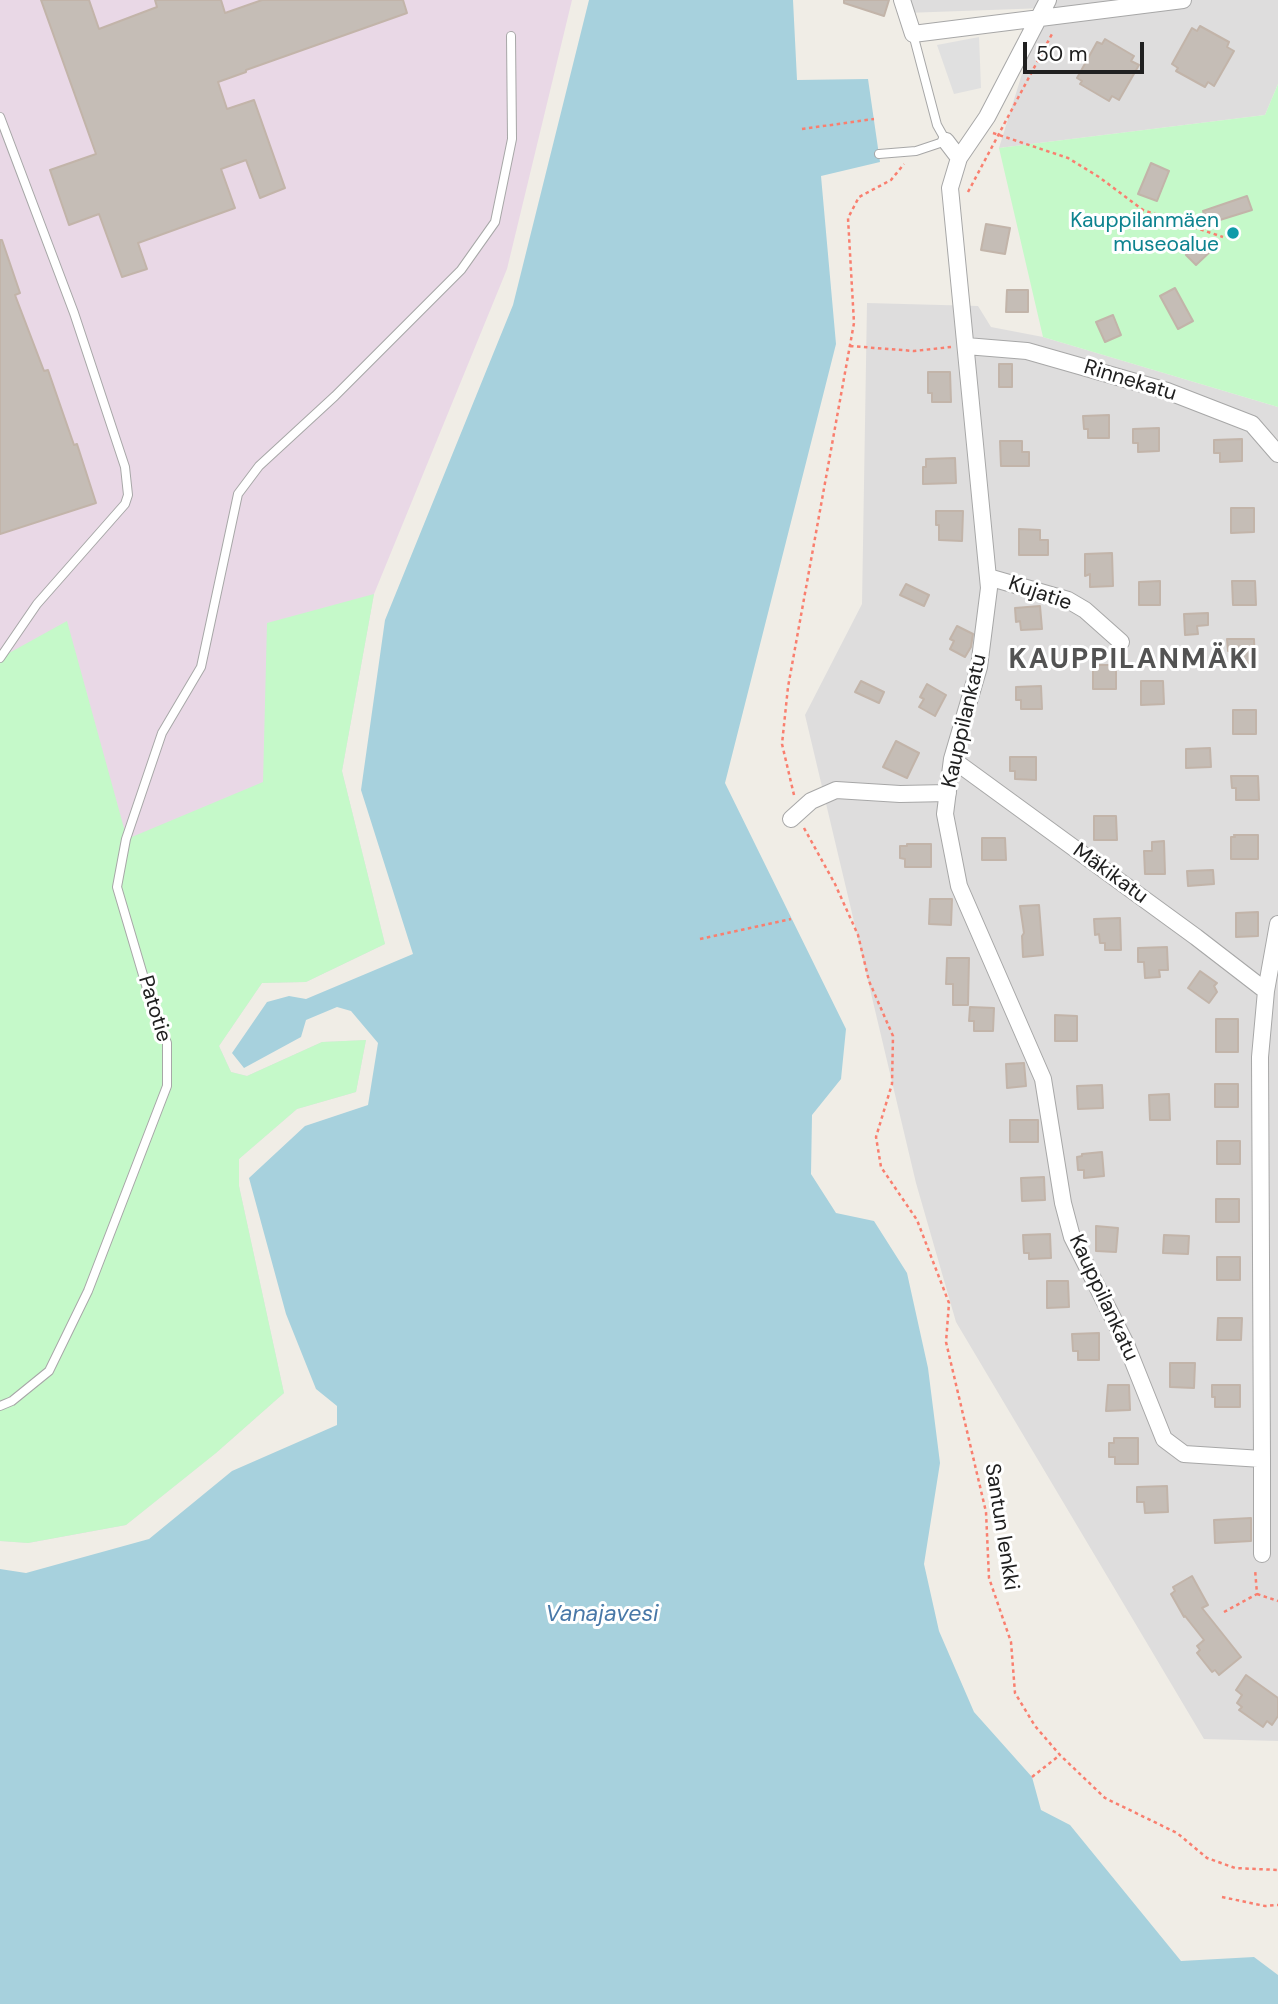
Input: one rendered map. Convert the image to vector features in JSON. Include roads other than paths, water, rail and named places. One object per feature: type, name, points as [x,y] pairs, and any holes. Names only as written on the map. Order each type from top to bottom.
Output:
[{"type":"street","points":[[902,0],[913,34],[1183,0]]},
{"type":"street","name":"Kauppilankatu","points":[[1048,0],[980,129],[960,158],[950,188],[989,588],[979,667],[951,759],[945,814],[959,886],[1043,1079],[1063,1203],[1072,1237],[1126,1343],[1164,1439],[1184,1454],[1262,1459]]},
{"type":"street","points":[[946,141],[960,158]]},
{"type":"street","name":"Rinnekatu","points":[[966,346],[1027,351],[1167,391],[1252,424],[1278,454]]},
{"type":"street","name":"Kujatie","points":[[988,577],[1068,600],[1085,610],[1121,642]]},
{"type":"street","name":"Mäkikatu","points":[[951,759],[1187,930],[1266,992]]},
{"type":"street","points":[[795,816],[811,801],[836,790],[900,794],[947,793]]},
{"type":"street","points":[[1259,1561],[1262,1459],[1260,1057],[1266,992],[1278,924]]},
{"type":"lane","points":[[879,154],[916,151],[946,141],[937,125],[913,34]]},
{"type":"lane","name":"Patotie","points":[[0,1406],[12,1401],[49,1371],[88,1291],[167,1086],[167,1043],[151,1002],[117,887],[126,839],[162,733],[201,667],[238,494],[259,466],[335,396],[461,270],[495,222],[512,139],[511,36]]},
{"type":"lane","points":[[0,117],[78,326],[125,467],[128,495],[125,505],[37,604],[0,658]]},
{"type":"water","name":"Vanajavesi","points":[[589,0],[793,0],[797,80],[868,79],[880,162],[821,176],[836,344],[725,783],[846,1029],[841,1079],[812,1115],[811,1174],[836,1213],[874,1221],[907,1273],[928,1368],[940,1463],[924,1564],[939,1631],[974,1712],[1032,1777],[1041,1810],[1070,1825],[1181,1961],[1254,1957],[1278,1975],[1278,2004],[0,2004],[0,1569],[26,1573],[149,1539],[232,1471],[337,1425],[337,1406],[316,1389],[286,1314],[249,1178],[305,1126],[368,1105],[378,1043],[351,1011],[337,1007],[306,1020],[301,1037],[244,1068],[232,1053],[267,1002],[289,996],[306,999],[413,954],[361,790],[385,620],[513,305]]},
{"type":"place","name":"Kauppilanmäen museoalue","points":[[1233,233]]},
{"type":"district","name":"KAUPPILANMÄKI","points":[[1134,661]]}]
